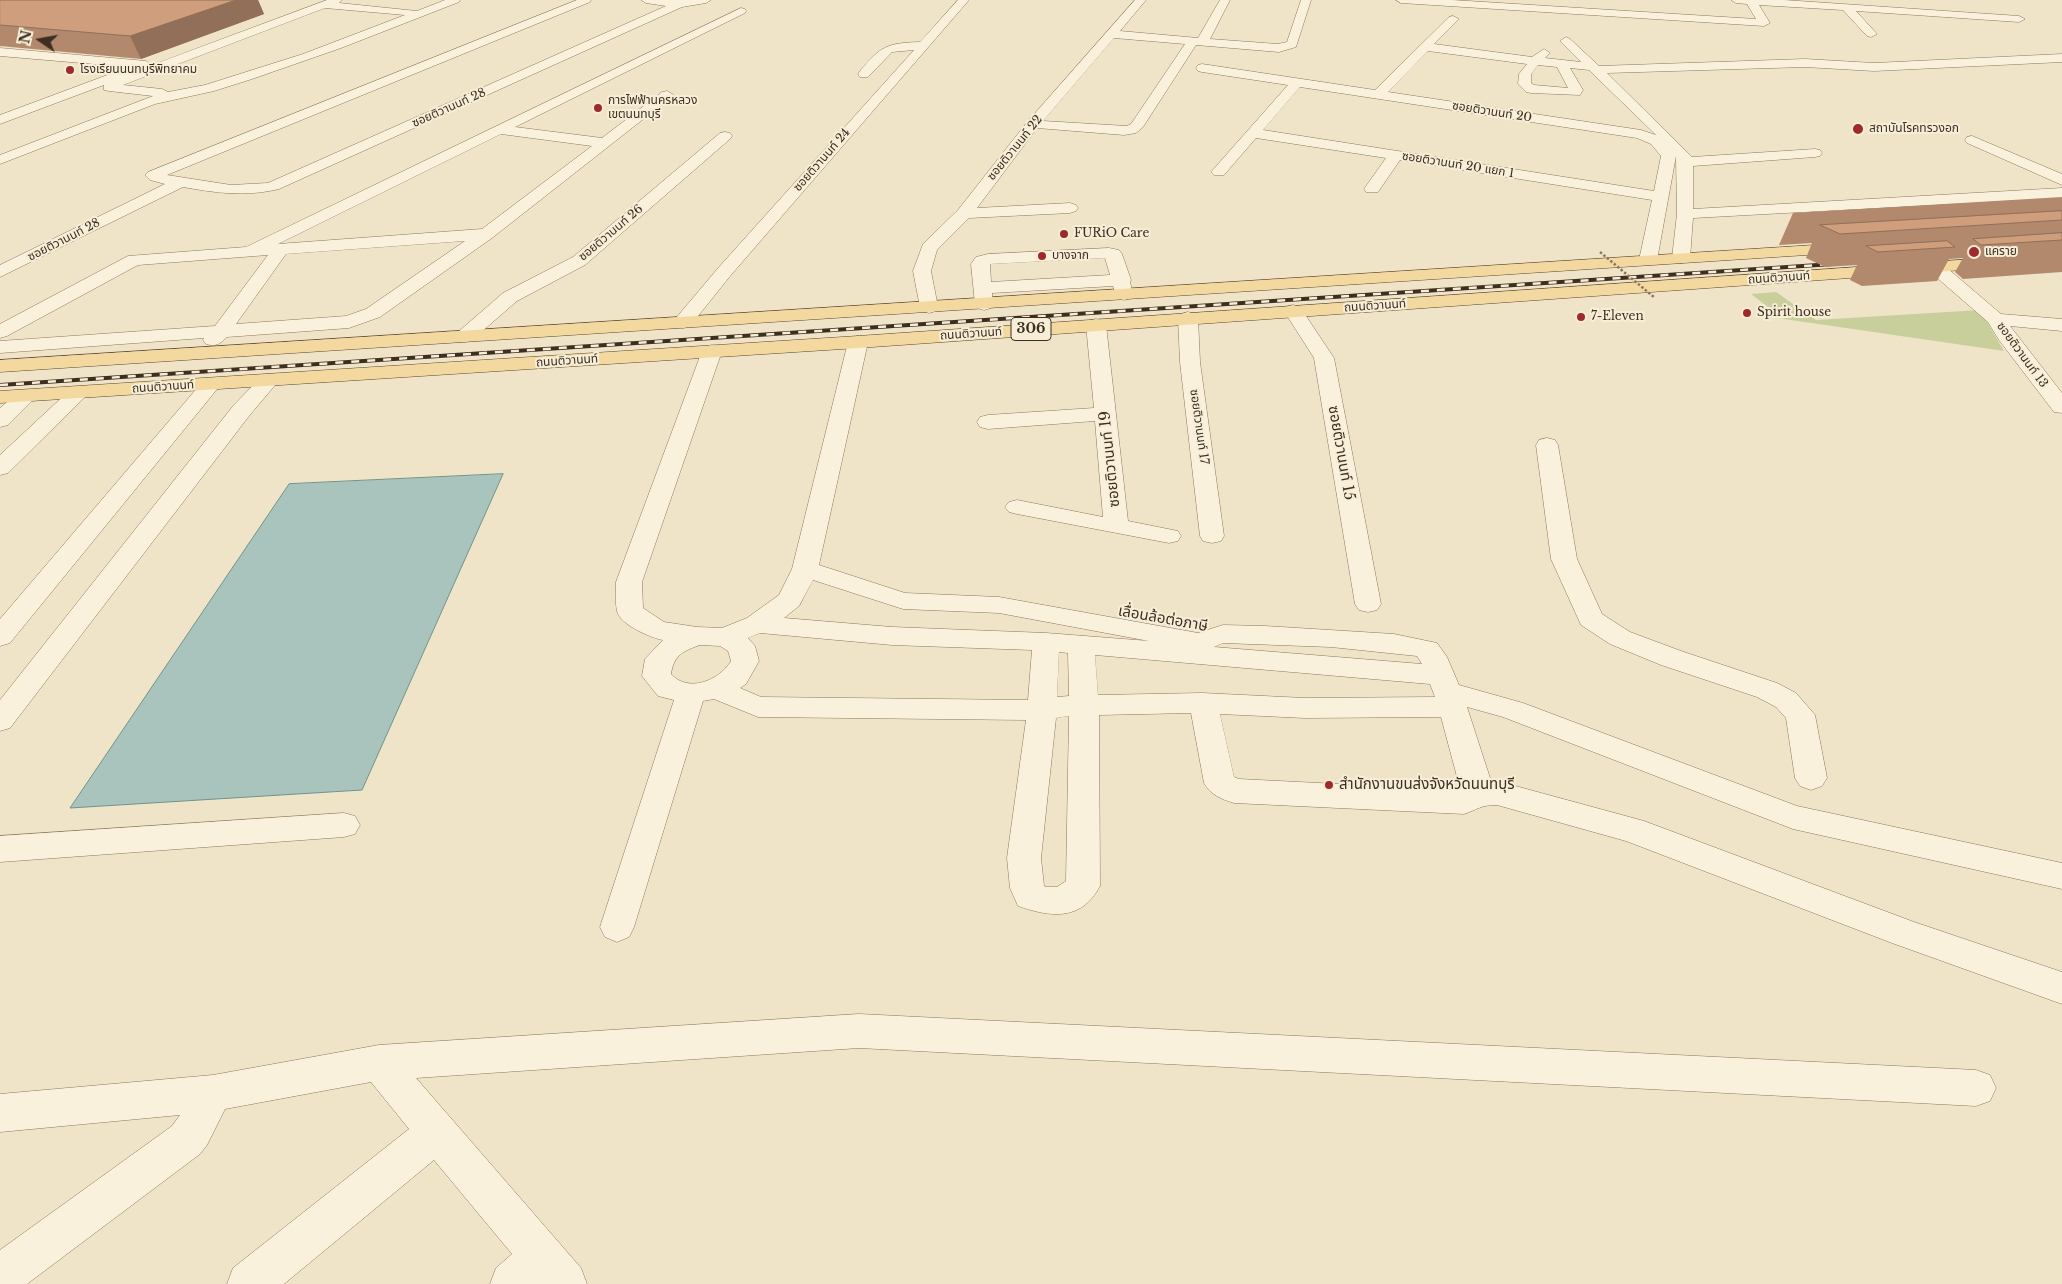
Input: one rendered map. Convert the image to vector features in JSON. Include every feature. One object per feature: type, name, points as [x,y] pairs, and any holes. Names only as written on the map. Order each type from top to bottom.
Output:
[{"type":"main road","name":"ถนนติวานนท์","points":[[0,366],[929,307],[983,296],[1123,287],[1866,247]]},
{"type":"main road","name":"ถนนติวานนท์","points":[[0,397],[858,342],[2062,258]]},
{"type":"main road","points":[[148,388],[174,355]]},
{"type":"street","points":[[173,94],[109,87],[336,0]]},
{"type":"street","points":[[0,160],[173,94],[214,87],[262,72],[455,0]]},
{"type":"street","name":"ซอยติวานนท์ 28","points":[[586,0],[152,175],[181,182],[251,192],[267,188],[679,4]]},
{"type":"street","points":[[646,0],[679,4],[706,0]]},
{"type":"street","name":"ซอยติวานนท์ 24","points":[[683,322],[725,271],[964,0]]},
{"type":"street","name":"ซอยติวานนท์ 22","points":[[929,307],[922,271],[929,248],[964,213],[1033,124],[1141,0]]},
{"type":"street","points":[[1033,124],[1124,131],[1136,127],[1226,0]]},
{"type":"street","points":[[1112,34],[1279,48],[1287,47],[1292,44],[1306,0]]},
{"type":"street","points":[[1401,0],[1764,23]]},
{"type":"street","points":[[1734,0],[2019,19]]},
{"type":"street","points":[[1751,1],[1771,35]]},
{"type":"street","points":[[324,5],[420,13]]},
{"type":"street","points":[[1847,8],[1871,34]]},
{"type":"street","points":[[252,250],[741,11]]},
{"type":"street","points":[[1946,14],[1958,24]]},
{"type":"street","points":[[1379,94],[1453,19]]},
{"type":"street","points":[[1439,33],[1456,36]]},
{"type":"street","points":[[1566,41],[1685,156],[1685,214],[1681,258]]},
{"type":"street","points":[[864,74],[886,49],[922,46]]},
{"type":"street","points":[[1426,47],[1540,57],[1562,65],[1594,68],[1804,63],[1860,66],[2062,58]]},
{"type":"street","points":[[0,52],[146,65],[0,120]]},
{"type":"street","points":[[1934,53],[1958,63]]},
{"type":"street","points":[[1540,57],[1525,74],[1524,84],[1531,89],[1575,92],[1576,90],[1562,65]]},
{"type":"street","points":[[1414,59],[1432,62]]},
{"type":"street","points":[[1860,66],[1875,78]]},
{"type":"street","name":"ซอยติวานนท์ 20","points":[[1202,68],[1641,134],[1651,138],[1669,155],[1648,260]]},
{"type":"street","points":[[1219,172],[1297,82]]},
{"type":"street","points":[[0,346],[221,332],[349,322],[361,319],[373,313],[486,234],[668,95]]},
{"type":"street","points":[[500,129],[605,143]]},
{"type":"street","name":"ซอยติวานนท์ 20 แยก 1","points":[[1254,133],[1661,197]]},
{"type":"street","name":"ซอยติวานนท์ 26","points":[[465,336],[510,296],[579,260],[725,136]]},
{"type":"street","points":[[1972,140],[2062,180]]},
{"type":"street","points":[[1685,162],[1815,153]]},
{"type":"street","points":[[1372,189],[1396,155]]},
{"type":"street","name":"ซอยติวานนท์ 28","points":[[0,272],[181,182]]},
{"type":"street","points":[[1685,214],[2062,194]]},
{"type":"street","points":[[964,213],[1070,208]]},
{"type":"street","points":[[0,332],[134,260],[486,234]]},
{"type":"street","points":[[199,353],[221,332],[282,248]]},
{"type":"street","points":[[1111,253],[1113,254],[1123,287],[1064,282],[1028,285],[983,296],[980,264],[982,261],[1024,258],[1111,253]]},
{"type":"street","points":[[1057,256],[1064,282]]},
{"type":"street","points":[[1024,258],[1028,285]]},
{"type":"street","name":"ซอยติวานนท์ 13","points":[[1934,266],[1996,319],[2006,336],[2062,407]]},
{"type":"street","name":"ซอยติวานนท์ 15","points":[[1293,311],[1324,358],[1368,604]]},
{"type":"street","name":"ซอยติวานนท์ 17","points":[[1188,318],[1190,362],[1212,536]]},
{"type":"street","points":[[1996,319],[2062,325]]},
{"type":"street","name":"ซอยติวานนท์ 19","points":[[1017,507],[1114,526],[1116,514],[1096,325]]},
{"type":"street","points":[[757,624],[790,600],[805,569],[858,342]]},
{"type":"street","points":[[617,927],[703,692],[736,677],[745,661],[741,646],[712,636],[657,630],[630,612],[629,582],[712,351]]},
{"type":"street","points":[[0,721],[241,411],[269,380]]},
{"type":"street","points":[[0,637],[211,384]]},
{"type":"street","points":[[0,468],[78,393]]},
{"type":"street","points":[[0,420],[26,396]]},
{"type":"street","points":[[988,422],[1105,414]]},
{"type":"street","points":[[1547,445],[1564,559],[1591,619],[1620,638],[1671,658],[1767,690],[1786,700],[1800,715],[1811,778]]},
{"type":"street","points":[[1114,526],[1169,536]]},
{"type":"street","name":"เลื่อนล้อต่อภาษี","points":[[812,536],[822,558],[879,581],[987,590],[1209,625],[1224,634]]},
{"type":"street","name":"เลื่อนล้อต่อภาษี","points":[[805,569],[903,601],[999,605],[1200,642],[1224,634]]},
{"type":"street","points":[[1446,691],[1305,708],[1202,703],[1084,705],[1042,709],[758,707],[703,692],[668,689],[656,676],[659,659],[675,644],[757,624],[892,636],[1081,645],[1446,691],[1513,710],[1793,817],[2062,876]]},
{"type":"street","points":[[1224,634],[1374,641],[1421,646],[1429,652],[1446,691],[1475,781],[1476,793]]},
{"type":"street","points":[[1046,642],[1042,709],[1024,858],[1027,888],[1030,896],[1052,902],[1074,895],[1083,886],[1084,705],[1081,645]]},
{"type":"street","points":[[1202,703],[1220,783],[1234,791],[1464,802],[1476,793],[1496,794],[1633,830],[1904,933],[2062,988]]},
{"type":"street","points":[[0,849],[344,825]]},
{"type":"street","points":[[0,1113],[213,1093],[379,1063],[859,1031],[1976,1088]]},
{"type":"street","points":[[379,1063],[437,1132],[540,1275]]},
{"type":"street","points":[[0,1277],[186,1140],[213,1093]]},
{"type":"street","points":[[249,1284],[437,1132]]},
{"type":"path","points":[[1600,252],[1655,298]]},
{"type":"green space","points":[[1776,292],[1816,320],[1980,310],[2004,351],[1784,319],[1751,294]]},
{"type":"water","points":[[503,474],[362,790],[70,808],[289,484]]},
{"type":"building","points":[[0,0],[236,0],[130,36],[0,25]]},
{"type":"building","points":[[2062,211],[2062,220],[1840,234],[1820,225]]},
{"type":"building","points":[[2062,233],[2062,240],[1981,245],[1973,239]]},
{"type":"building","points":[[1947,241],[1955,247],[1878,252],[1866,246]]},
{"type":"railway","points":[[0,385],[1833,264]]},
{"type":"place","name":"โรงเรียนนนทบุรีพิทยาคม","points":[[70,70]]},
{"type":"place","name":"การไฟฟ้านครหลวง เขตนนทบุรี","points":[[598,108]]},
{"type":"place","name":"สถาบันโรคทรวงอก","points":[[1858,129]]},
{"type":"place","name":"FURiO Care","points":[[1064,234]]},
{"type":"place","name":"แคราย","points":[[1974,252]]},
{"type":"place","name":"บางจาก","points":[[1042,256]]},
{"type":"place","name":"Spirit house","points":[[1747,313]]},
{"type":"place","name":"7-Eleven","points":[[1581,317]]},
{"type":"place","name":"สำนักงานขนส่งจังหวัดนนทบุรี","points":[[1329,785]]}]
